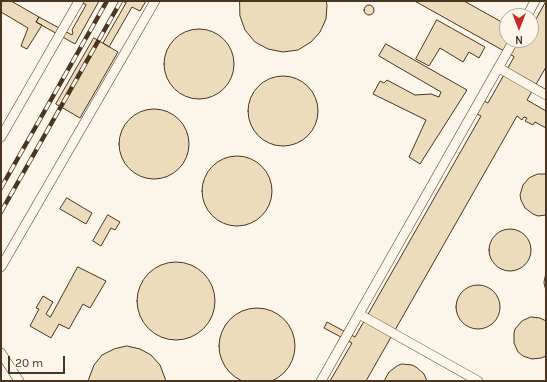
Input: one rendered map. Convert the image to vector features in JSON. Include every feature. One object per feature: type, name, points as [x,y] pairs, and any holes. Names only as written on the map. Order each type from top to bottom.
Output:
[{"type":"lane","points":[[1,138],[79,1]]},
{"type":"lane","points":[[1,266],[154,1]]},
{"type":"lane","points":[[321,381],[510,48]]},
{"type":"lane","points":[[499,68],[546,95]]},
{"type":"lane","points":[[359,314],[478,381]]},
{"type":"lane","points":[[1,352],[19,381]]},
{"type":"building","points":[[1,1],[11,1],[39,17],[36,22],[42,25],[27,49],[21,46],[28,28],[1,12]]},
{"type":"building","points":[[79,1],[99,1],[75,44],[36,22],[39,17],[72,35],[72,30],[86,5]]},
{"type":"building","points":[[122,1],[146,1],[140,11],[132,7],[109,47],[103,43],[126,3]]},
{"type":"building","points":[[240,1],[326,1],[326,19],[320,32],[311,42],[298,50],[283,52],[268,49],[255,42],[245,30],[240,16]]},
{"type":"building","points":[[415,1],[464,1],[499,21],[499,48],[539,48],[539,14],[546,1],[546,67],[527,100],[546,111],[546,128],[535,122],[533,125],[525,121],[527,118],[524,117],[522,120],[517,116],[366,381],[330,381],[352,343],[324,328],[327,322],[355,337],[481,116],[477,114],[484,101],[488,103],[514,57]]},
{"type":"building","points":[[367,5],[371,5],[373,6],[373,14],[367,15],[364,12],[364,8]]},
{"type":"building","points":[[437,20],[485,47],[479,58],[469,52],[463,62],[440,48],[429,66],[416,59]]},
{"type":"building","points":[[199,29],[212,32],[224,39],[231,51],[234,64],[231,77],[224,89],[212,96],[199,99],[186,96],[174,89],[167,77],[164,64],[167,51],[174,39],[186,32]]},
{"type":"building","points":[[94,38],[118,52],[80,118],[56,104]]},
{"type":"building","points":[[386,44],[467,90],[420,164],[409,157],[426,120],[373,94],[380,81],[384,83],[387,80],[415,95],[431,94],[439,97],[441,92],[379,56]]},
{"type":"building","points":[[283,76],[302,82],[312,92],[318,111],[312,130],[302,140],[283,146],[264,140],[254,130],[248,111],[254,92],[264,82]]},
{"type":"building","points":[[154,109],[167,112],[179,119],[186,131],[189,144],[186,157],[179,169],[167,176],[154,179],[141,176],[129,169],[122,157],[119,144],[122,131],[129,119],[141,112]]},
{"type":"building","points":[[237,156],[250,159],[262,166],[269,178],[272,191],[269,204],[262,216],[250,223],[237,226],[224,223],[212,216],[205,204],[202,191],[205,178],[212,166],[224,159]]},
{"type":"building","points":[[538,174],[546,174],[546,215],[538,216],[525,208],[520,195],[523,185],[529,178]]},
{"type":"building","points":[[67,198],[92,213],[86,224],[60,209]]},
{"type":"building","points":[[108,215],[120,222],[115,230],[111,228],[101,246],[93,241]]},
{"type":"building","points":[[510,229],[525,235],[531,250],[525,265],[510,271],[495,265],[489,250],[495,235]]},
{"type":"building","points":[[176,262],[191,265],[198,269],[208,279],[212,286],[215,301],[212,316],[208,323],[198,333],[191,337],[176,340],[161,337],[154,333],[144,323],[140,316],[137,301],[140,286],[144,279],[154,269],[161,265]]},
{"type":"building","points":[[78,267],[106,281],[90,308],[83,304],[69,329],[59,324],[51,338],[30,326],[39,309],[36,308],[43,296],[53,302],[46,314],[50,317]]},
{"type":"building","points":[[546,273],[546,291],[544,283]]},
{"type":"building","points":[[474,285],[482,285],[494,291],[500,303],[500,311],[494,323],[482,329],[474,329],[462,323],[456,311],[456,303],[462,291]]},
{"type":"building","points":[[257,308],[271,311],[284,319],[292,332],[295,346],[292,360],[284,373],[271,381],[257,384],[243,381],[230,373],[222,360],[219,346],[222,332],[230,319],[243,311]]},
{"type":"building","points":[[531,317],[540,318],[546,321],[546,356],[541,358],[532,359],[523,356],[518,352],[514,343],[515,329],[522,321]]},
{"type":"building","points":[[127,346],[140,349],[151,355],[160,365],[166,381],[88,381],[94,365],[102,355],[114,349]]},
{"type":"building","points":[[402,364],[416,367],[424,374],[427,381],[384,381],[389,372]]},
{"type":"railway","points":[[1,188],[107,1]]},
{"type":"railway","points":[[1,212],[121,1]]}]
